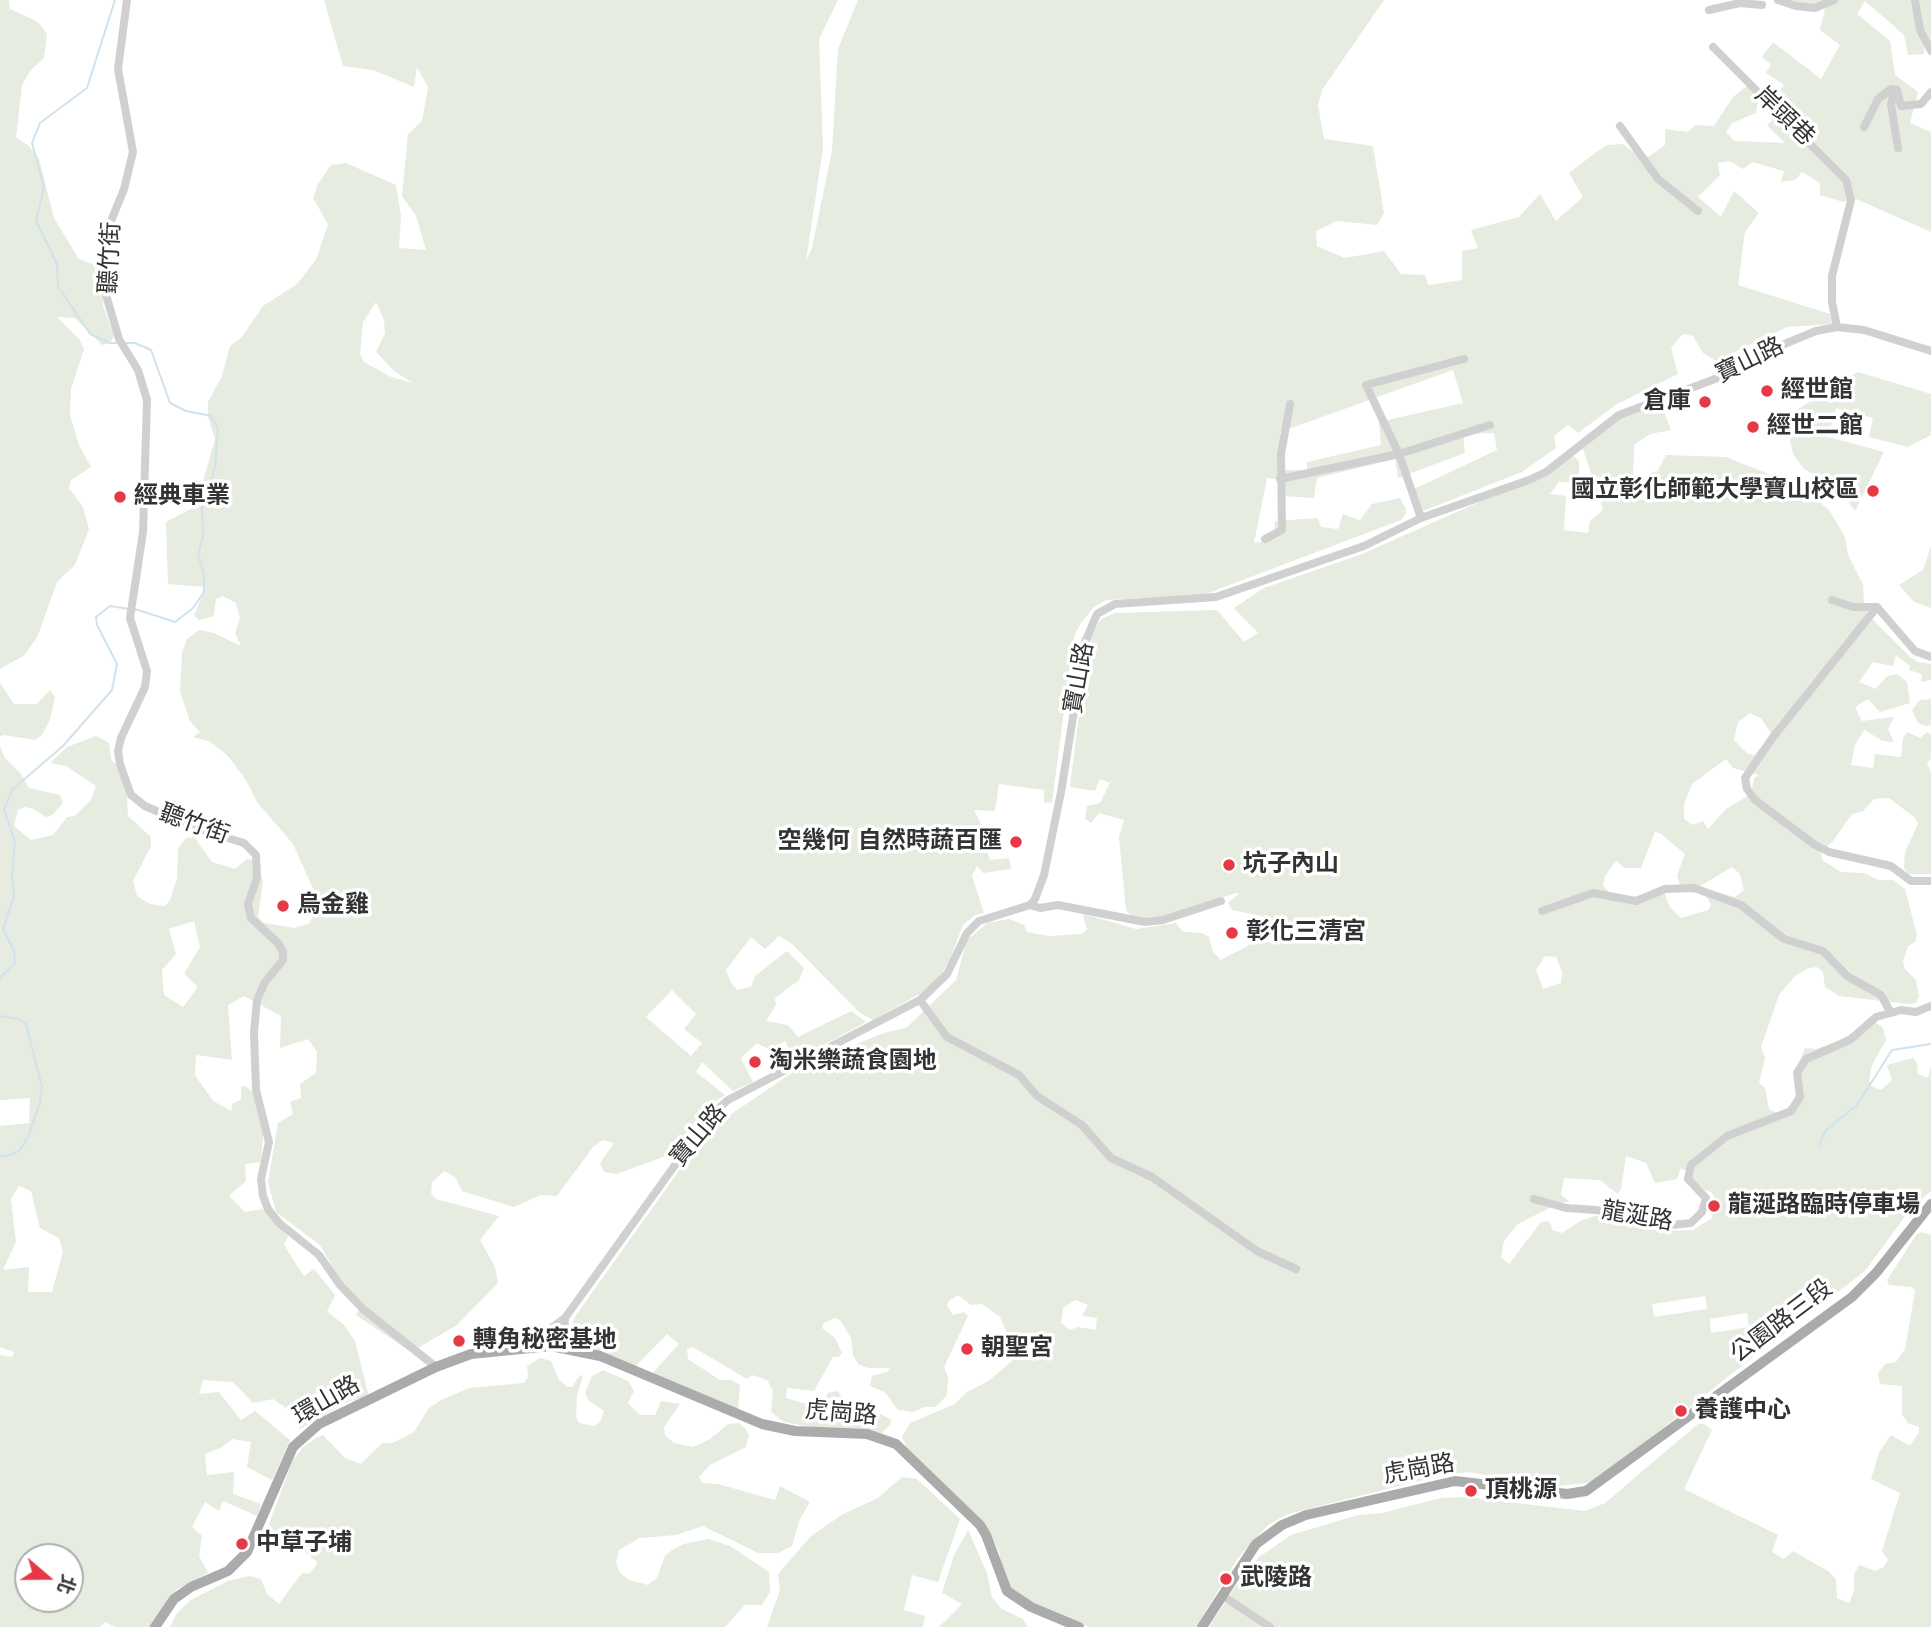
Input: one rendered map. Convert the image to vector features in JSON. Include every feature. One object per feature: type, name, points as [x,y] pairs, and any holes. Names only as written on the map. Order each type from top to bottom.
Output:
[{"type":"main road","name":"公園路三段","points":[[1711,1401],[1852,1297],[1876,1273],[1931,1204]]},
{"type":"main road","name":"環山路","points":[[155,1627],[174,1599],[191,1587],[228,1571],[247,1552],[293,1447],[319,1424],[436,1367],[471,1354],[526,1347],[569,1349]]},
{"type":"main road","name":"虎崗路","points":[[569,1349],[600,1356],[762,1424],[794,1431],[867,1434],[895,1444],[980,1525],[1007,1591],[1031,1607],[1079,1627]]},
{"type":"main road","name":"虎崗路","points":[[1202,1627],[1256,1544],[1282,1525],[1306,1515],[1455,1481],[1567,1494],[1586,1491],[1711,1401]]},
{"type":"street","name":"聽竹街","points":[[127,0],[118,69],[133,152],[124,189],[107,231],[106,295],[119,339],[138,370],[147,400],[144,532],[130,618],[147,671],[141,697],[121,738],[118,751],[120,764],[131,795],[145,806],[195,828],[244,843],[256,855],[257,878],[248,904],[251,918],[278,943],[283,952],[283,960],[265,982],[257,1000],[254,1032],[258,1102],[269,1142],[261,1179],[263,1196],[268,1209],[279,1223],[319,1255],[340,1285],[363,1310],[436,1367]]},
{"type":"street","points":[[1778,0],[1815,8],[1834,0]]},
{"type":"street","points":[[1914,0],[1920,30],[1931,51]]},
{"type":"street","points":[[1709,10],[1740,3],[1762,5]]},
{"type":"street","name":"岸頭巷","points":[[1713,47],[1838,170],[1850,192],[1832,276],[1832,302],[1837,327]]},
{"type":"street","points":[[1894,90],[1898,90],[1901,106],[1921,104],[1931,92]]},
{"type":"street","points":[[1864,127],[1878,99],[1894,90]]},
{"type":"street","points":[[1894,90],[1891,104],[1898,148]]},
{"type":"street","points":[[1620,126],[1658,179],[1698,212]]},
{"type":"street","name":"寶山路","points":[[526,1347],[565,1318],[710,1115],[728,1100],[920,1000],[947,974],[967,933],[979,921],[1030,905],[1044,875],[1061,792],[1085,642],[1097,614],[1115,604],[1216,597],[1364,546],[1421,518],[1546,472],[1619,415],[1723,376],[1793,340],[1837,327],[1864,330],[1931,351]]},
{"type":"street","points":[[1421,518],[1399,454],[1366,386],[1464,359]]},
{"type":"street","points":[[1265,539],[1282,530],[1280,454],[1290,404]]},
{"type":"street","points":[[1280,479],[1399,454],[1490,425]]},
{"type":"street","points":[[1832,600],[1853,607],[1877,607],[1915,651],[1931,657]]},
{"type":"street","points":[[1877,607],[1773,737],[1745,778],[1747,789],[1755,800],[1815,845],[1829,852],[1891,866],[1911,881],[1931,881]]},
{"type":"street","points":[[1542,911],[1593,893],[1636,901],[1665,889],[1694,888],[1741,905],[1784,939],[1823,951],[1847,976],[1881,995],[1891,1013]]},
{"type":"street","points":[[1030,905],[1040,908],[1058,905],[1145,922],[1163,920],[1221,901]]},
{"type":"street","points":[[920,1000],[947,1037],[1019,1075],[1037,1096],[1082,1125],[1111,1158],[1152,1177],[1257,1251],[1296,1269]]},
{"type":"street","name":"龍涎路","points":[[1534,1199],[1566,1208],[1596,1210],[1682,1227],[1702,1212],[1706,1198],[1688,1179],[1691,1165],[1727,1136],[1791,1111],[1800,1097],[1797,1073],[1806,1059],[1850,1040],[1876,1017],[1891,1013],[1916,1013],[1931,1006]]},
{"type":"street","points":[[565,1318],[564,1334],[569,1349]]},
{"type":"street","points":[[1223,1595],[1270,1627]]},
{"type":"shaded area","points":[[0,0],[9,0],[10,9],[38,22],[47,34],[44,58],[30,71],[22,85],[16,137],[29,146],[39,159],[54,218],[79,259],[100,267],[105,274],[103,306],[114,336],[110,343],[102,345],[75,318],[57,317],[79,339],[84,349],[71,389],[70,415],[79,445],[91,467],[71,480],[69,488],[83,507],[89,529],[75,565],[57,582],[38,635],[25,655],[0,669]]},
{"type":"shaded area","points":[[324,0],[838,0],[819,39],[823,148],[806,261],[812,248],[832,150],[838,49],[858,0],[1384,0],[1322,90],[1318,105],[1324,139],[1373,146],[1384,213],[1377,225],[1337,221],[1316,231],[1317,246],[1345,258],[1384,251],[1401,274],[1425,275],[1428,285],[1462,280],[1462,251],[1478,248],[1471,230],[1519,217],[1540,194],[1556,221],[1583,197],[1569,173],[1599,150],[1608,145],[1623,144],[1644,160],[1665,145],[1665,129],[1687,132],[1696,125],[1714,126],[1733,97],[1748,85],[1760,89],[1756,113],[1732,123],[1726,132],[1735,141],[1785,143],[1767,125],[1776,118],[1770,105],[1784,85],[1766,73],[1771,64],[1762,57],[1773,42],[1821,79],[1840,45],[1820,30],[1826,4],[1810,9],[1779,0],[1931,0],[1931,48],[1925,41],[1924,54],[1908,55],[1904,35],[1865,1],[1857,14],[1890,41],[1895,75],[1918,92],[1910,123],[1931,132],[1931,232],[1854,198],[1843,202],[1820,195],[1820,183],[1802,172],[1795,180],[1781,182],[1784,171],[1752,162],[1743,169],[1730,161],[1718,163],[1720,175],[1698,197],[1721,217],[1734,191],[1759,213],[1745,232],[1738,285],[1830,314],[1832,324],[1787,327],[1716,361],[1703,353],[1693,336],[1683,334],[1671,348],[1678,374],[1617,404],[1578,433],[1568,425],[1554,436],[1556,448],[1522,472],[1423,511],[1412,490],[1497,450],[1494,433],[1463,434],[1465,453],[1398,478],[1395,459],[1317,478],[1314,498],[1281,496],[1282,480],[1267,478],[1254,543],[1274,539],[1275,521],[1318,518],[1321,527],[1338,529],[1343,514],[1360,520],[1372,504],[1400,498],[1406,509],[1405,515],[1401,520],[1203,595],[1106,600],[1094,607],[1074,636],[1052,802],[1044,803],[1044,790],[999,784],[995,811],[974,810],[982,826],[961,828],[966,847],[986,849],[990,860],[1009,858],[1011,869],[983,873],[977,866],[972,876],[984,913],[975,915],[963,925],[949,961],[934,986],[873,1020],[859,1012],[791,943],[779,936],[765,949],[751,937],[726,970],[737,990],[751,987],[755,976],[787,951],[804,968],[799,980],[775,998],[776,1005],[766,1021],[788,1025],[798,1037],[851,1011],[866,1022],[795,1060],[785,1041],[770,1050],[757,1043],[741,1058],[753,1082],[733,1091],[702,1062],[696,1072],[725,1095],[702,1110],[690,1136],[678,1148],[663,1157],[617,1174],[604,1172],[600,1163],[614,1143],[603,1140],[593,1147],[557,1196],[541,1195],[514,1207],[462,1191],[455,1177],[444,1171],[432,1182],[431,1193],[436,1199],[499,1216],[480,1240],[495,1267],[498,1283],[457,1325],[411,1352],[356,1315],[361,1303],[344,1287],[320,1245],[276,1212],[268,1182],[278,1123],[293,1114],[290,1102],[301,1098],[300,1084],[316,1073],[317,1052],[308,1039],[280,1048],[281,1016],[244,996],[228,1005],[232,1060],[196,1055],[195,1075],[213,1101],[231,1111],[233,1103],[241,1100],[241,1087],[245,1086],[256,1095],[264,1125],[261,1162],[245,1164],[246,1181],[229,1196],[245,1212],[264,1209],[288,1236],[284,1245],[304,1276],[314,1269],[335,1295],[327,1311],[344,1325],[355,1341],[369,1397],[349,1401],[300,1429],[293,1413],[273,1399],[253,1403],[233,1382],[203,1380],[199,1394],[219,1392],[241,1420],[255,1411],[290,1440],[272,1480],[247,1467],[251,1442],[232,1439],[222,1447],[205,1454],[207,1475],[234,1472],[233,1494],[261,1504],[257,1516],[223,1501],[219,1511],[205,1502],[192,1527],[202,1536],[199,1556],[208,1573],[177,1589],[151,1627],[115,1627],[105,1622],[100,1627],[0,1627],[0,1355],[12,1357],[14,1352],[0,1347],[0,1126],[29,1123],[30,1098],[0,1100],[0,746],[5,758],[21,774],[29,788],[60,795],[63,802],[53,815],[46,817],[25,807],[18,810],[14,826],[31,840],[53,835],[67,817],[75,816],[91,800],[96,786],[66,766],[50,763],[67,747],[96,736],[109,743],[111,759],[126,776],[128,816],[151,837],[151,846],[133,881],[137,896],[150,904],[165,906],[170,900],[177,878],[178,848],[186,838],[194,837],[212,862],[235,869],[247,859],[254,860],[263,881],[258,917],[264,923],[294,928],[309,924],[316,911],[316,895],[293,844],[257,802],[246,780],[228,756],[209,741],[193,737],[200,732],[190,721],[180,692],[182,653],[187,639],[199,630],[214,633],[241,646],[235,633],[240,618],[236,603],[223,596],[216,599],[214,616],[199,620],[194,615],[206,587],[168,584],[166,522],[196,506],[215,439],[208,417],[208,402],[222,376],[230,346],[242,337],[263,306],[297,284],[316,260],[328,224],[313,198],[318,184],[331,165],[346,163],[396,185],[401,216],[399,248],[426,250],[416,216],[402,196],[408,134],[422,121],[428,87],[417,67],[414,87],[373,70],[343,66]],"holes":[[[376,302],[384,320],[385,333],[376,352],[395,372],[413,383],[391,377],[364,362],[360,354],[363,322]],[[1453,370],[1463,403],[1379,422],[1381,445],[1307,462],[1307,470],[1283,470],[1280,432]],[[194,921],[200,947],[184,974],[198,987],[183,1007],[164,995],[162,970],[176,954],[169,929]],[[672,990],[696,1014],[684,1029],[702,1043],[691,1056],[646,1017]],[[19,1186],[31,1191],[40,1228],[59,1238],[63,1251],[52,1292],[28,1292],[29,1267],[3,1270],[16,1242],[11,1199]]]},
{"type":"shaded area","points":[[1858,372],[1931,394],[1931,435],[1908,447],[1869,437],[1873,418],[1836,408],[1828,437],[1884,452],[1855,511],[1836,486],[1804,469],[1793,454],[1790,441],[1798,409]]},
{"type":"shaded area","points":[[1660,401],[1671,430],[1650,434],[1634,445],[1633,477],[1641,500],[1654,498],[1647,474],[1658,471],[1666,455],[1726,457],[1799,486],[1829,510],[1845,537],[1848,555],[1863,585],[1864,605],[1869,616],[1909,656],[1918,662],[1931,664],[1931,680],[1921,682],[1922,674],[1909,670],[1910,666],[1896,655],[1893,666],[1873,662],[1859,682],[1876,689],[1887,676],[1897,674],[1907,682],[1910,703],[1880,712],[1868,699],[1855,707],[1862,721],[1894,717],[1888,729],[1894,742],[1883,741],[1864,730],[1855,745],[1851,765],[1873,768],[1875,754],[1901,757],[1903,738],[1907,732],[1920,738],[1927,732],[1931,735],[1931,758],[1927,764],[1931,772],[1931,874],[1908,874],[1904,868],[1905,852],[1918,824],[1914,817],[1889,798],[1874,799],[1863,811],[1852,814],[1833,841],[1821,852],[1822,860],[1841,872],[1864,873],[1878,880],[1893,880],[1905,889],[1917,935],[1915,942],[1908,946],[1903,962],[1905,969],[1916,980],[1919,996],[1916,1003],[1839,996],[1825,987],[1823,972],[1817,967],[1809,968],[1795,976],[1779,995],[1761,1047],[1765,1058],[1759,1083],[1765,1088],[1769,1109],[1779,1114],[1792,1104],[1799,1089],[1797,1067],[1805,1048],[1816,1049],[1836,1042],[1874,1021],[1883,1028],[1886,1040],[1872,1065],[1869,1081],[1871,1086],[1881,1090],[1892,1080],[1887,1065],[1913,1058],[1917,1063],[1918,1074],[1928,1078],[1931,1065],[1931,1191],[1911,1208],[1865,1271],[1774,1341],[1767,1333],[1747,1349],[1753,1357],[1603,1476],[1587,1483],[1559,1486],[1467,1472],[1439,1476],[1288,1514],[1268,1525],[1238,1558],[1196,1627],[1090,1627],[1023,1603],[1004,1583],[999,1551],[985,1526],[911,1456],[902,1437],[910,1423],[955,1404],[967,1392],[987,1382],[1012,1361],[1015,1351],[1000,1317],[982,1304],[971,1305],[958,1295],[949,1301],[947,1306],[953,1315],[964,1312],[968,1316],[944,1367],[948,1377],[947,1395],[936,1407],[924,1407],[914,1412],[898,1410],[885,1392],[870,1386],[872,1376],[887,1372],[890,1368],[868,1368],[858,1364],[853,1355],[851,1338],[840,1320],[835,1318],[824,1323],[822,1328],[835,1338],[842,1353],[839,1357],[833,1357],[814,1391],[787,1388],[786,1398],[813,1406],[823,1402],[828,1393],[838,1391],[849,1409],[881,1414],[891,1420],[882,1433],[822,1429],[784,1422],[771,1412],[773,1390],[767,1380],[752,1375],[747,1379],[693,1347],[687,1349],[688,1359],[720,1380],[731,1380],[740,1385],[738,1409],[650,1376],[679,1344],[667,1334],[633,1369],[578,1349],[572,1344],[570,1336],[574,1318],[708,1130],[802,1066],[884,1033],[906,1028],[956,980],[967,940],[987,923],[1009,919],[1024,925],[1027,932],[1049,936],[1081,934],[1087,930],[1083,915],[1136,929],[1176,923],[1183,932],[1202,933],[1209,937],[1213,952],[1221,960],[1255,942],[1274,942],[1276,935],[1262,916],[1232,910],[1228,903],[1239,894],[1236,893],[1156,919],[1132,917],[1126,910],[1119,837],[1124,820],[1099,813],[1091,823],[1085,819],[1087,806],[1100,803],[1110,783],[1100,779],[1095,791],[1070,787],[1088,640],[1101,619],[1115,613],[1217,610],[1244,642],[1258,633],[1234,608],[1264,588],[1362,554],[1527,481],[1574,456],[1579,461],[1579,474],[1573,482],[1559,482],[1550,494],[1566,496],[1564,530],[1588,533],[1590,521],[1603,510],[1583,449],[1589,439],[1619,417]],"holes":[[[1750,713],[1761,718],[1772,735],[1767,749],[1760,748],[1755,755],[1748,754],[1734,740],[1738,722]],[[1726,759],[1733,768],[1759,775],[1754,778],[1751,794],[1726,809],[1708,829],[1703,821],[1693,825],[1684,819],[1684,804],[1692,784]],[[1655,832],[1660,833],[1685,854],[1677,875],[1680,885],[1695,889],[1732,867],[1740,874],[1744,890],[1735,897],[1709,890],[1706,895],[1711,905],[1708,910],[1681,918],[1669,906],[1664,891],[1625,900],[1615,898],[1603,886],[1605,876],[1616,861],[1625,868],[1641,868]],[[1545,956],[1556,957],[1562,972],[1561,983],[1543,989],[1536,970]],[[1626,1156],[1646,1163],[1655,1183],[1677,1179],[1681,1168],[1688,1172],[1695,1186],[1711,1192],[1714,1197],[1712,1218],[1693,1230],[1660,1231],[1612,1217],[1595,1216],[1580,1221],[1562,1233],[1552,1230],[1547,1221],[1541,1222],[1509,1264],[1501,1257],[1504,1241],[1518,1224],[1559,1203],[1570,1202],[1561,1195],[1564,1178],[1600,1180],[1617,1194],[1621,1189]],[[1705,1296],[1707,1309],[1654,1317],[1652,1304]],[[1075,1300],[1088,1305],[1082,1316],[1097,1318],[1096,1330],[1078,1327],[1070,1330],[1061,1323],[1063,1308]],[[1747,1313],[1749,1327],[1711,1333],[1710,1319]]]},
{"type":"shaded area","points":[[1931,546],[1931,608],[1914,602],[1899,585],[1923,570]]},
{"type":"shaded area","points":[[0,683],[14,704],[37,704],[50,690],[55,697],[50,720],[42,735],[35,740],[4,735],[0,737]]},
{"type":"shaded area","points":[[1931,699],[1931,725],[1926,726],[1918,723],[1912,710],[1920,700]]},
{"type":"shaded area","points":[[1921,1232],[1931,1235],[1931,1627],[1209,1627],[1241,1578],[1259,1557],[1291,1535],[1358,1515],[1382,1513],[1441,1498],[1465,1497],[1585,1511],[1605,1503],[1698,1424],[1704,1424],[1712,1430],[1684,1489],[1778,1535],[1772,1552],[1784,1559],[1793,1551],[1828,1571],[1836,1579],[1837,1598],[1849,1603],[1854,1591],[1854,1575],[1859,1565],[1875,1571],[1884,1567],[1888,1560],[1882,1551],[1900,1493],[1871,1479],[1879,1453],[1891,1435],[1910,1446],[1919,1432],[1919,1427],[1908,1423],[1902,1414],[1902,1386],[1880,1384],[1878,1373],[1885,1364],[1896,1362],[1905,1349],[1915,1291],[1912,1287],[1889,1285],[1887,1280],[1917,1234]]},
{"type":"shaded area","points":[[540,1358],[551,1361],[559,1380],[568,1387],[572,1387],[580,1375],[583,1376],[577,1395],[576,1416],[579,1423],[594,1426],[600,1422],[604,1411],[588,1400],[585,1393],[592,1376],[603,1370],[628,1381],[634,1391],[628,1403],[640,1415],[655,1415],[661,1401],[680,1404],[664,1427],[665,1435],[674,1443],[693,1447],[710,1439],[728,1424],[739,1423],[745,1428],[749,1435],[746,1447],[710,1465],[699,1477],[703,1483],[718,1484],[775,1500],[780,1486],[810,1502],[800,1519],[792,1546],[778,1553],[758,1553],[703,1526],[676,1535],[640,1538],[619,1550],[616,1562],[620,1573],[629,1580],[648,1585],[657,1578],[665,1556],[671,1551],[684,1544],[708,1539],[730,1546],[769,1572],[770,1592],[762,1605],[745,1605],[725,1627],[170,1627],[177,1613],[191,1600],[228,1581],[250,1576],[261,1579],[267,1594],[279,1604],[302,1573],[309,1574],[318,1563],[287,1536],[272,1531],[269,1524],[292,1462],[303,1447],[323,1435],[345,1458],[361,1464],[382,1443],[393,1443],[414,1432],[428,1409],[441,1400],[469,1388],[524,1383],[528,1377],[527,1366]]},
{"type":"shaded area","points":[[902,1477],[917,1479],[960,1519],[938,1582],[912,1575],[904,1610],[925,1616],[923,1627],[767,1627],[780,1590],[778,1574],[811,1536],[843,1514],[878,1498]]},
{"type":"shaded area","points":[[968,1530],[987,1573],[992,1597],[1002,1609],[1023,1619],[1028,1627],[939,1627],[962,1604],[942,1593],[954,1555]]},
{"type":"waterway","points":[[115,0],[87,88],[40,123],[32,143],[44,187],[36,221],[57,264],[58,286],[90,334],[110,343],[119,343]]},
{"type":"waterway","points":[[124,343],[135,343],[151,350],[170,403],[186,411],[211,416],[218,428],[215,468],[202,508],[203,535],[198,556],[204,573],[204,592],[193,608],[175,622],[135,609]]},
{"type":"waterway","points":[[0,978],[15,963],[14,951],[3,929],[14,896],[12,875],[15,842],[4,809],[13,789],[63,746],[112,690],[117,664],[97,625],[96,617],[110,606],[129,609]]},
{"type":"waterway","points":[[0,1016],[19,1019],[26,1024],[42,1087],[40,1103],[28,1137],[19,1151],[0,1156]]},
{"type":"waterway","points":[[1819,1145],[1826,1130],[1857,1105],[1892,1050],[1931,1044]]},
{"type":"place","name":"經世館","points":[[1767,391]]},
{"type":"place","name":"倉庫","points":[[1705,402]]},
{"type":"place","name":"經世二館","points":[[1753,427]]},
{"type":"place","name":"國立彰化師範大學寶山校區","points":[[1873,491]]},
{"type":"place","name":"經典車業","points":[[120,497]]},
{"type":"place","name":"空幾何 自然時蔬百匯","points":[[1016,842]]},
{"type":"place","name":"坑子內山","points":[[1229,865]]},
{"type":"place","name":"烏金雞","points":[[283,906]]},
{"type":"place","name":"彰化三清宮","points":[[1232,933]]},
{"type":"place","name":"淘米樂蔬食園地","points":[[755,1062]]},
{"type":"place","name":"龍涎路臨時停車場","points":[[1714,1206]]},
{"type":"place","name":"轉角秘密基地","points":[[459,1341]]},
{"type":"place","name":"朝聖宮","points":[[967,1349]]},
{"type":"place","name":"養護中心","points":[[1681,1411]]},
{"type":"place","name":"頂桃源","points":[[1471,1491]]},
{"type":"place","name":"中草子埔","points":[[242,1544]]},
{"type":"place","name":"武陵路","points":[[1226,1579]]}]
